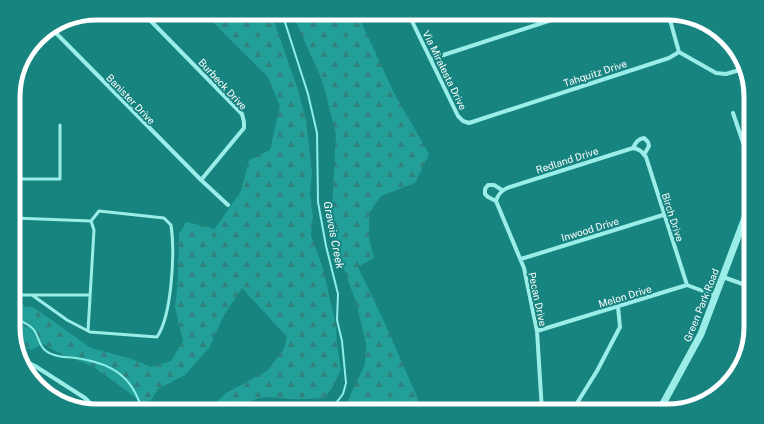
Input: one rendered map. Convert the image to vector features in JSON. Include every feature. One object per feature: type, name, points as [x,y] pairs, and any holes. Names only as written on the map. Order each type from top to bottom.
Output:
[{"type":"street","name":"Burbeck Drive","points":[[151,20],[242,114],[244,128],[201,180]]},
{"type":"street","name":"Via Miralesta Drive","points":[[412,20],[458,116],[463,121],[469,123],[477,120]]},
{"type":"street","points":[[431,59],[551,20]]},
{"type":"street","points":[[670,20],[679,52],[716,73],[726,74],[739,69]]},
{"type":"street","name":"Banister Drive","points":[[55,32],[201,180]]},
{"type":"street","name":"Tahquitz Drive","points":[[477,120],[669,58],[679,52]]},
{"type":"street","points":[[733,113],[744,145]]},
{"type":"street","name":"Birch Drive","points":[[636,148],[635,143],[640,139],[644,138],[648,142],[649,146],[644,154],[687,285]]},
{"type":"street","points":[[636,148],[644,154]]},
{"type":"street","name":"Redland Drive","points":[[496,201],[485,194],[485,189],[488,185],[494,185],[502,190],[636,148]]},
{"type":"street","points":[[201,180],[228,205]]},
{"type":"street","points":[[496,201],[502,190]]},
{"type":"street","name":"Pecan Drive","points":[[496,201],[521,259],[537,330],[542,404]]},
{"type":"street","name":"Inwood Drive","points":[[521,259],[664,215]]},
{"type":"street","name":"Green Park Road","points":[[663,404],[696,344],[716,296],[744,221]]},
{"type":"street","points":[[723,277],[744,284]]},
{"type":"street","points":[[687,285],[716,296]]},
{"type":"street","name":"Melon Drive","points":[[537,330],[618,307],[687,285]]},
{"type":"street","points":[[576,404],[597,371],[620,327],[618,307]]},
{"type":"street","points":[[29,363],[85,398],[90,403]]},
{"type":"lane","points":[[20,179],[60,179],[60,125]]},
{"type":"lane","points":[[32,295],[66,320],[88,331],[157,337],[163,328],[171,282],[174,242],[171,225],[164,218],[99,211],[91,221]]},
{"type":"lane","points":[[20,218],[91,221]]},
{"type":"lane","points":[[88,331],[94,230],[91,221]]},
{"type":"lane","points":[[20,295],[90,295]]},
{"type":"green space","points":[[211,20],[273,20],[298,90],[306,120],[312,172],[310,193],[313,216],[311,235],[324,272],[336,326],[337,345],[341,369],[333,387],[324,398],[296,399],[270,397],[257,399],[246,404],[215,404],[226,393],[267,371],[284,349],[287,337],[242,288],[223,317],[209,348],[185,375],[158,389],[151,400],[143,404],[92,366],[59,353],[43,344],[31,350],[23,347],[20,327],[20,304],[33,307],[91,348],[132,359],[151,367],[171,361],[183,341],[175,307],[178,279],[179,234],[186,222],[209,227],[214,230],[241,191],[249,160],[270,150],[280,106],[267,76]]},
{"type":"green space","points":[[295,20],[360,20],[395,95],[429,154],[415,183],[381,196],[369,213],[369,239],[374,258],[358,267],[382,317],[418,399],[418,404],[346,404],[365,364],[366,343],[356,302],[344,269],[334,253],[331,232],[336,134],[322,80]]},
{"type":"waterway","name":"Gravois Creek","points":[[284,20],[308,94],[317,133],[318,202],[326,246],[338,294],[337,320],[342,341],[346,383],[343,394],[335,404]]},
{"type":"waterway","points":[[20,320],[32,328],[36,333],[42,347],[49,353],[56,356],[76,358],[99,363],[118,373],[133,388],[140,404]]}]
